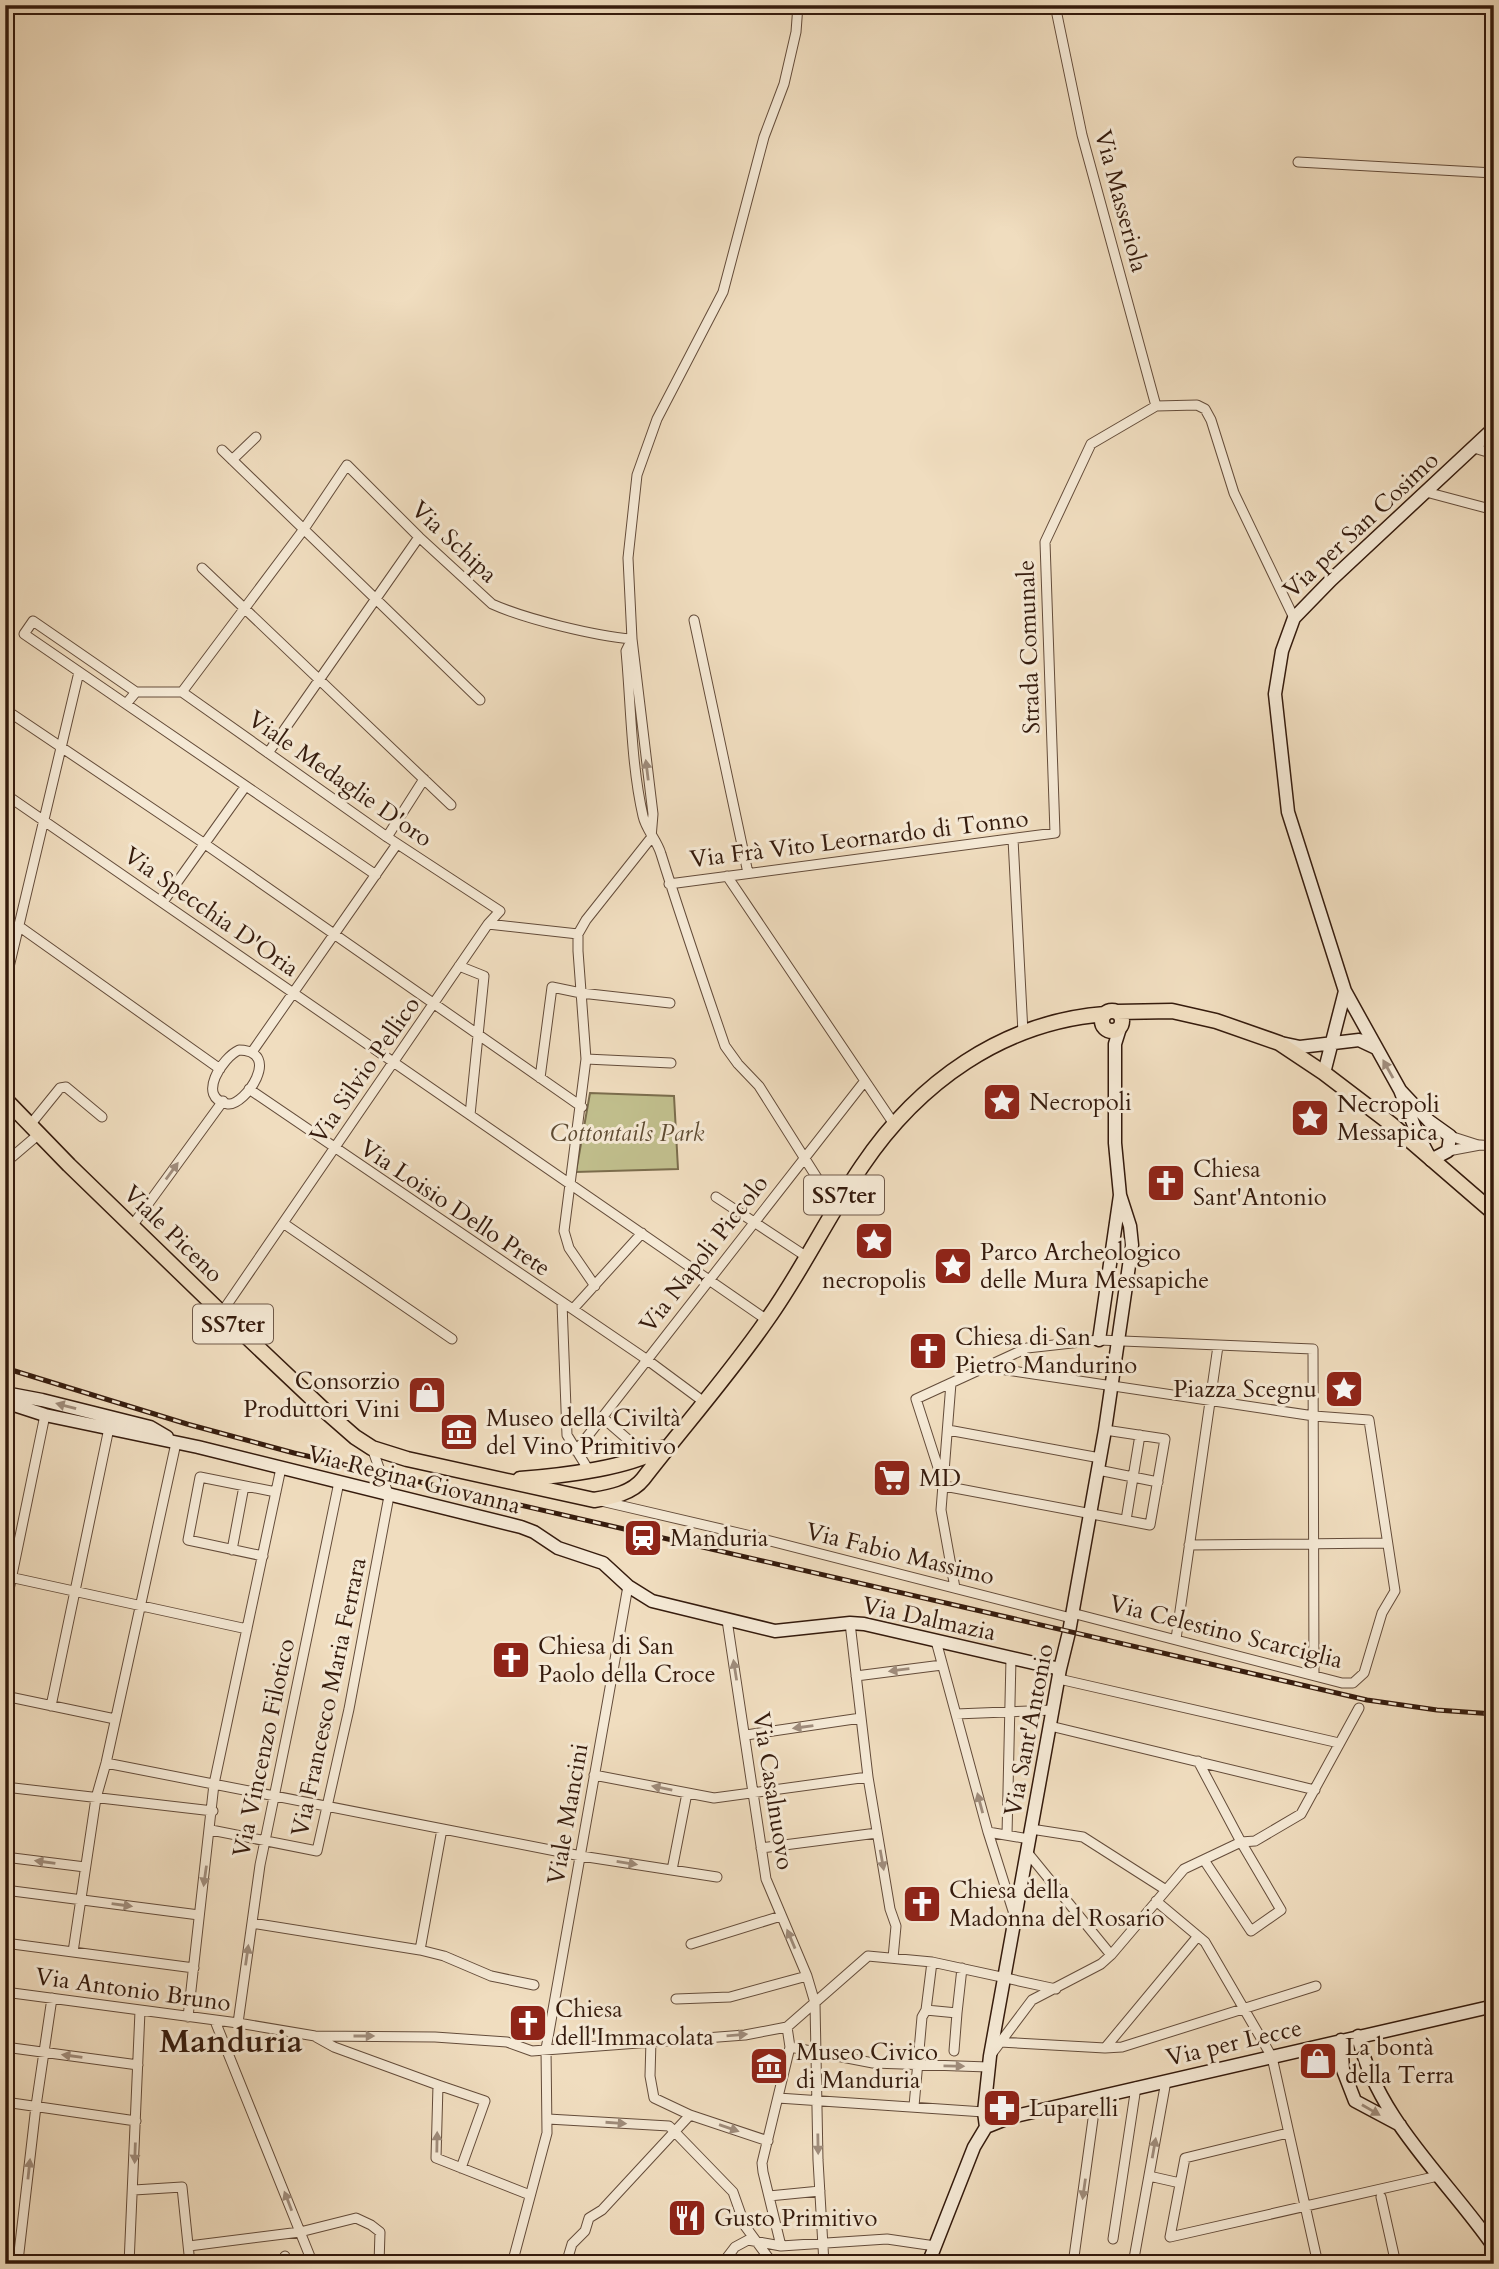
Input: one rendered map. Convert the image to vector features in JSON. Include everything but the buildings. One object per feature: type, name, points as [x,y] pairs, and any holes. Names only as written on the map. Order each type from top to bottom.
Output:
[{"type":"main road","points":[[1112,1022],[1146,1010],[1172,1011],[1216,1021],[1279,1043],[1391,1124],[1494,1213]]},
{"type":"main road","name":"SS7ter","points":[[502,1480],[594,1500],[610,1497],[640,1483],[767,1320],[862,1165],[903,1111],[959,1064],[1003,1040],[1077,1017],[1112,1022]]},
{"type":"main road","name":"Viale Piceno","points":[[5,1099],[132,1226],[323,1409],[372,1448],[407,1460],[502,1480]]},
{"type":"main road","name":"SS7ter","points":[[502,1480],[562,1474],[627,1462],[647,1457],[670,1444]]},
{"type":"main road","points":[[627,1462],[642,1467],[640,1483]]},
{"type":"main road","points":[[562,1474],[558,1482],[564,1493]]},
{"type":"street","points":[[595,1286],[565,1241],[569,1182],[582,1107],[586,1059],[578,934],[586,920],[651,838],[653,814],[632,639],[628,558],[637,475],[657,419],[723,292],[764,137],[783,84],[796,32],[798,5]]},
{"type":"street","name":"Via Masseriola","points":[[1055,5],[1082,135],[1156,406]]},
{"type":"street","points":[[1298,162],[1494,173]]},
{"type":"street","name":"Strada Comunale","points":[[1055,833],[1045,542],[1087,448],[1156,406],[1197,405],[1205,409],[1234,493],[1294,618]]},
{"type":"street","name":"Via per San Cosimo","points":[[1400,1090],[1345,991],[1289,812],[1275,694],[1282,651],[1294,618],[1494,428]]},
{"type":"street","points":[[232,460],[256,437]]},
{"type":"street","points":[[1474,448],[1494,454]]},
{"type":"street","points":[[222,450],[480,700]]},
{"type":"street","name":"Via Schipa","points":[[303,528],[346,465],[492,604],[556,623],[632,639]]},
{"type":"street","points":[[1426,492],[1494,510]]},
{"type":"street","points":[[303,528],[182,692],[136,692],[33,621],[24,634],[376,874]]},
{"type":"street","points":[[268,753],[419,537]]},
{"type":"street","points":[[202,568],[451,804]]},
{"type":"street","points":[[694,620],[748,873]]},
{"type":"street","points":[[5,984],[79,672]]},
{"type":"street","points":[[126,704],[136,692]]},
{"type":"street","name":"Viale Medaglie D'oro","points":[[182,692],[397,844],[500,911],[488,925]]},
{"type":"street","points":[[9,712],[205,844],[582,1107]]},
{"type":"street","points":[[387,837],[424,779]]},
{"type":"street","points":[[163,902],[245,787]]},
{"type":"street","name":"Via Specchia D'Oria","points":[[5,794],[767,1320]]},
{"type":"street","name":"Via Frà Vito Leornardo di Tonno","points":[[669,884],[1055,833]]},
{"type":"street","points":[[651,838],[660,850],[669,884],[725,1046],[737,1064],[759,1086],[836,1208]]},
{"type":"street","points":[[1013,839],[1023,1033]]},
{"type":"street","points":[[252,1052],[397,844]]},
{"type":"street","points":[[727,876],[894,1124]]},
{"type":"street","points":[[488,925],[578,934]]},
{"type":"street","name":"Via Silvio Pellico","points":[[222,1312],[488,925]]},
{"type":"street","points":[[20,927],[220,1069]]},
{"type":"street","points":[[460,967],[484,976],[470,1115]]},
{"type":"street","points":[[541,1079],[552,987],[670,1003]]},
{"type":"street","points":[[1324,1073],[1345,991]]},
{"type":"street","points":[[1100,1340],[1120,1195],[1115,1143],[1115,1044],[1112,1022]]},
{"type":"street","points":[[1279,1043],[1300,1047],[1359,1040],[1376,1048]]},
{"type":"street","points":[[233,1052],[252,1052],[260,1059],[261,1066],[248,1089],[237,1102],[228,1104],[216,1097],[212,1089],[213,1079],[233,1052]]},
{"type":"street","points":[[586,1059],[671,1063]]},
{"type":"street","name":"Via Napoli Piccolo","points":[[576,1451],[864,1082]]},
{"type":"street","points":[[5,1163],[34,1129],[60,1088],[66,1087],[103,1117]]},
{"type":"street","name":"Via Loisio Dello Prete","points":[[248,1089],[646,1359],[704,1402]]},
{"type":"street","points":[[1400,1090],[1429,1121],[1450,1136],[1480,1145],[1494,1146]]},
{"type":"street","points":[[1400,1090],[1432,1160],[1448,1151],[1480,1145]]},
{"type":"street","points":[[132,1226],[223,1101]]},
{"type":"street","points":[[1448,1151],[1450,1136]]},
{"type":"street","name":"Via Sant'Antonio","points":[[986,2127],[984,2112],[989,2062],[1072,1615],[1119,1341],[1132,1245],[1130,1226],[1120,1195]]},
{"type":"street","points":[[716,1197],[807,1257]]},
{"type":"street","points":[[283,1223],[452,1339]]},
{"type":"street","points":[[573,1309],[642,1233]]},
{"type":"street","points":[[562,1303],[567,1435],[589,1469]]},
{"type":"street","points":[[944,1486],[916,1399],[1027,1348],[1100,1340],[1313,1349],[1314,1675]]},
{"type":"street","points":[[1176,1639],[1218,1346]]},
{"type":"street","points":[[986,1367],[1314,1416],[1369,1420],[1386,1543],[1189,1545]]},
{"type":"street","points":[[951,1383],[942,1510],[955,1588]]},
{"type":"street","points":[[5,1393],[42,1399],[150,1427],[176,1443],[96,1798],[73,1952]]},
{"type":"street","name":"Via Regina Giovanna","points":[[5,1402],[45,1415],[176,1443],[528,1530],[558,1548],[603,1563],[628,1586]]},
{"type":"street","points":[[5,1609],[8,1577],[45,1415]]},
{"type":"street","points":[[602,1417],[640,1450]]},
{"type":"street","points":[[51,1706],[109,1428]]},
{"type":"street","points":[[948,1430],[1099,1464],[1133,1477],[1158,1482]]},
{"type":"street","points":[[944,1486],[1150,1525],[1165,1439],[1105,1430]]},
{"type":"street","points":[[1126,1520],[1140,1435]]},
{"type":"street","points":[[372,1448],[389,1496]]},
{"type":"street","points":[[188,2017],[215,1784],[281,1468]]},
{"type":"street","points":[[263,1556],[188,1540],[200,1477],[276,1492]]},
{"type":"street","name":"Via Vincenzo Filotico","points":[[238,2023],[264,1841],[339,1482]]},
{"type":"street","points":[[637,1510],[633,1495],[640,1483]]},
{"type":"street","points":[[232,1550],[244,1486]]},
{"type":"street","name":"Via Francesco Maria Ferrara","points":[[211,1830],[317,1852],[349,1709],[389,1496]]},
{"type":"street","name":"Via Fabio Massimo","points":[[594,1500],[1072,1615]]},
{"type":"street","name":"Via Celestino Scarciglia","points":[[1072,1615],[1176,1639],[1342,1683],[1353,1683],[1364,1673],[1382,1614],[1395,1591],[1386,1543]]},
{"type":"street","points":[[8,1577],[247,1629]]},
{"type":"street","name":"Via Dalmazia","points":[[628,1586],[652,1601],[775,1631],[850,1623],[1011,1658],[1059,1674]]},
{"type":"street","name":"Viale Mancini","points":[[512,2264],[548,2119],[546,2049],[628,1586]]},
{"type":"street","name":"Via Casalnuovo","points":[[727,1620],[766,1879],[807,1976],[815,2003],[816,2101],[824,2264]]},
{"type":"street","points":[[850,1623],[868,1777],[890,1909],[896,1926],[893,1958]]},
{"type":"street","points":[[936,1641],[1014,1916]]},
{"type":"street","points":[[1007,1835],[1011,1658]]},
{"type":"street","points":[[856,1675],[942,1665]]},
{"type":"street","points":[[1059,1674],[1339,1743]]},
{"type":"street","points":[[5,1696],[114,1718]]},
{"type":"street","points":[[790,2047],[873,2063],[918,2066],[989,2062],[1000,2042],[1032,2000],[1101,1964],[1184,1869],[1241,1842],[1255,1841],[1301,1814],[1359,1708]]},
{"type":"street","points":[[956,1714],[1053,1710]]},
{"type":"street","points":[[746,1735],[861,1718]]},
{"type":"street","points":[[1050,1726],[1315,1790]]},
{"type":"street","points":[[1198,1761],[1281,1910],[1251,1931],[1204,1860]]},
{"type":"street","points":[[106,1763],[581,1856],[717,1877]]},
{"type":"street","points":[[594,1775],[714,1798],[868,1777]]},
{"type":"street","points":[[5,1787],[212,1811]]},
{"type":"street","points":[[672,1870],[687,1793]]},
{"type":"street","points":[[420,1950],[442,1829]]},
{"type":"street","points":[[988,1832],[1083,1837],[1166,1890]]},
{"type":"street","points":[[761,1848],[877,1833]]},
{"type":"street","points":[[1027,1852],[1111,1955]]},
{"type":"street","points":[[5,1857],[85,1867]]},
{"type":"street","points":[[5,1890],[199,1915]]},
{"type":"street","points":[[1156,1901],[1205,1942],[1272,2057],[1318,2264]]},
{"type":"street","points":[[691,1944],[782,1916]]},
{"type":"street","points":[[252,1923],[420,1950],[444,1956],[491,1976],[534,1984]]},
{"type":"street","points":[[1105,2048],[1198,1936]]},
{"type":"street","points":[[5,1943],[194,1968]]},
{"type":"street","points":[[781,2246],[762,2162],[790,2047],[787,2027],[868,1955],[932,1962],[1057,1989]]},
{"type":"street","points":[[914,2106],[922,2017],[926,2010],[932,1962]]},
{"type":"street","points":[[954,2051],[962,1968]]},
{"type":"street","points":[[676,1999],[730,1997],[807,1976]]},
{"type":"street","points":[[1000,2042],[1122,2047],[1317,1986]]},
{"type":"street","name":"Via Antonio Bruno","points":[[5,1992],[315,2036],[435,2037],[507,2042],[533,2051],[745,2035],[787,2027]]},
{"type":"street","points":[[18,2261],[52,1998]]},
{"type":"street","name":"Via per Lecce","points":[[986,2127],[1011,2117],[1136,2087],[1494,2006]]},
{"type":"street","points":[[926,2010],[957,2013]]},
{"type":"street","points":[[129,2264],[140,2011]]},
{"type":"street","points":[[215,2021],[313,2262],[287,2263],[285,2256]]},
{"type":"street","points":[[315,2036],[334,2046],[485,2101],[461,2168]]},
{"type":"street","points":[[1358,2036],[1363,2060],[1399,2126],[1470,2212],[1494,2247]]},
{"type":"street","points":[[651,2040],[650,2076],[654,2098],[690,2115],[768,2141]]},
{"type":"street","points":[[1341,2040],[1343,2070],[1355,2101],[1399,2126]]},
{"type":"street","points":[[5,2047],[138,2064]]},
{"type":"street","points":[[1133,2264],[1166,2081]]},
{"type":"street","points":[[438,2085],[436,2158],[530,2195]]},
{"type":"street","points":[[1113,2239],[1136,2087]]},
{"type":"street","points":[[1073,2264],[1096,2097]]},
{"type":"street","points":[[778,2098],[984,2112]]},
{"type":"street","points":[[5,2102],[136,2122]]},
{"type":"street","points":[[566,2264],[572,2244],[585,2231],[589,2218],[602,2210],[690,2115]]},
{"type":"street","points":[[548,2119],[669,2126],[733,2192],[745,2226],[773,2264]]},
{"type":"street","points":[[931,2256],[974,2147],[986,2127]]},
{"type":"street","points":[[1288,2133],[1185,2158],[1170,2237],[1438,2176]]},
{"type":"street","points":[[1149,2176],[1180,2183]]},
{"type":"street","points":[[134,2190],[182,2187],[190,2264]]},
{"type":"street","points":[[769,2196],[820,2191]]},
{"type":"street","points":[[1381,2197],[1396,2264]]},
{"type":"street","points":[[189,2246],[300,2232],[356,2218],[380,2232],[379,2264]]},
{"type":"street","points":[[722,2264],[744,2241],[781,2246],[887,2239],[931,2256],[972,2264]]},
{"type":"street","points":[[5,2259],[46,2264]]},
{"type":"green space","name":"Cottontails Park","points":[[590,1093],[674,1096],[678,1169],[576,1172]]},
{"type":"railway","points":[[5,1368],[187,1424],[294,1453],[1367,1700],[1437,1710],[1494,1714]]},
{"type":"place","name":"Necropoli","points":[[1002,1102]]},
{"type":"place","name":"Necropoli Messapica","points":[[1310,1118]]},
{"type":"place","name":"Chiesa Sant'Antonio","points":[[1166,1183]]},
{"type":"place","name":"necropolis","points":[[874,1241]]},
{"type":"place","name":"Parco Archeologico delle Mura Messapiche","points":[[953,1266]]},
{"type":"place","name":"Chiesa di San Pietro Mandurino","points":[[928,1351]]},
{"type":"place","name":"Piazza Scegnu","points":[[1344,1389]]},
{"type":"place","name":"Consorzio Produttori Vini","points":[[427,1395]]},
{"type":"place","name":"Museo della Civiltà del Vino Primitivo","points":[[459,1432]]},
{"type":"place","name":"MD","points":[[892,1478]]},
{"type":"place","name":"Manduria","points":[[643,1538]]},
{"type":"place","name":"Chiesa di San Paolo della Croce","points":[[511,1660]]},
{"type":"place","name":"Chiesa della Madonna del Rosario","points":[[922,1904]]},
{"type":"place","name":"Chiesa dell'Immacolata","points":[[528,2023]]},
{"type":"place","name":"La bontà della Terra","points":[[1318,2061]]},
{"type":"place","name":"Museo Civico di Manduria","points":[[769,2066]]},
{"type":"place","name":"Luparelli","points":[[1002,2108]]},
{"type":"place","name":"Gusto Primitivo","points":[[687,2218]]},
{"type":"district","name":"Manduria","points":[[231,2042]]}]
